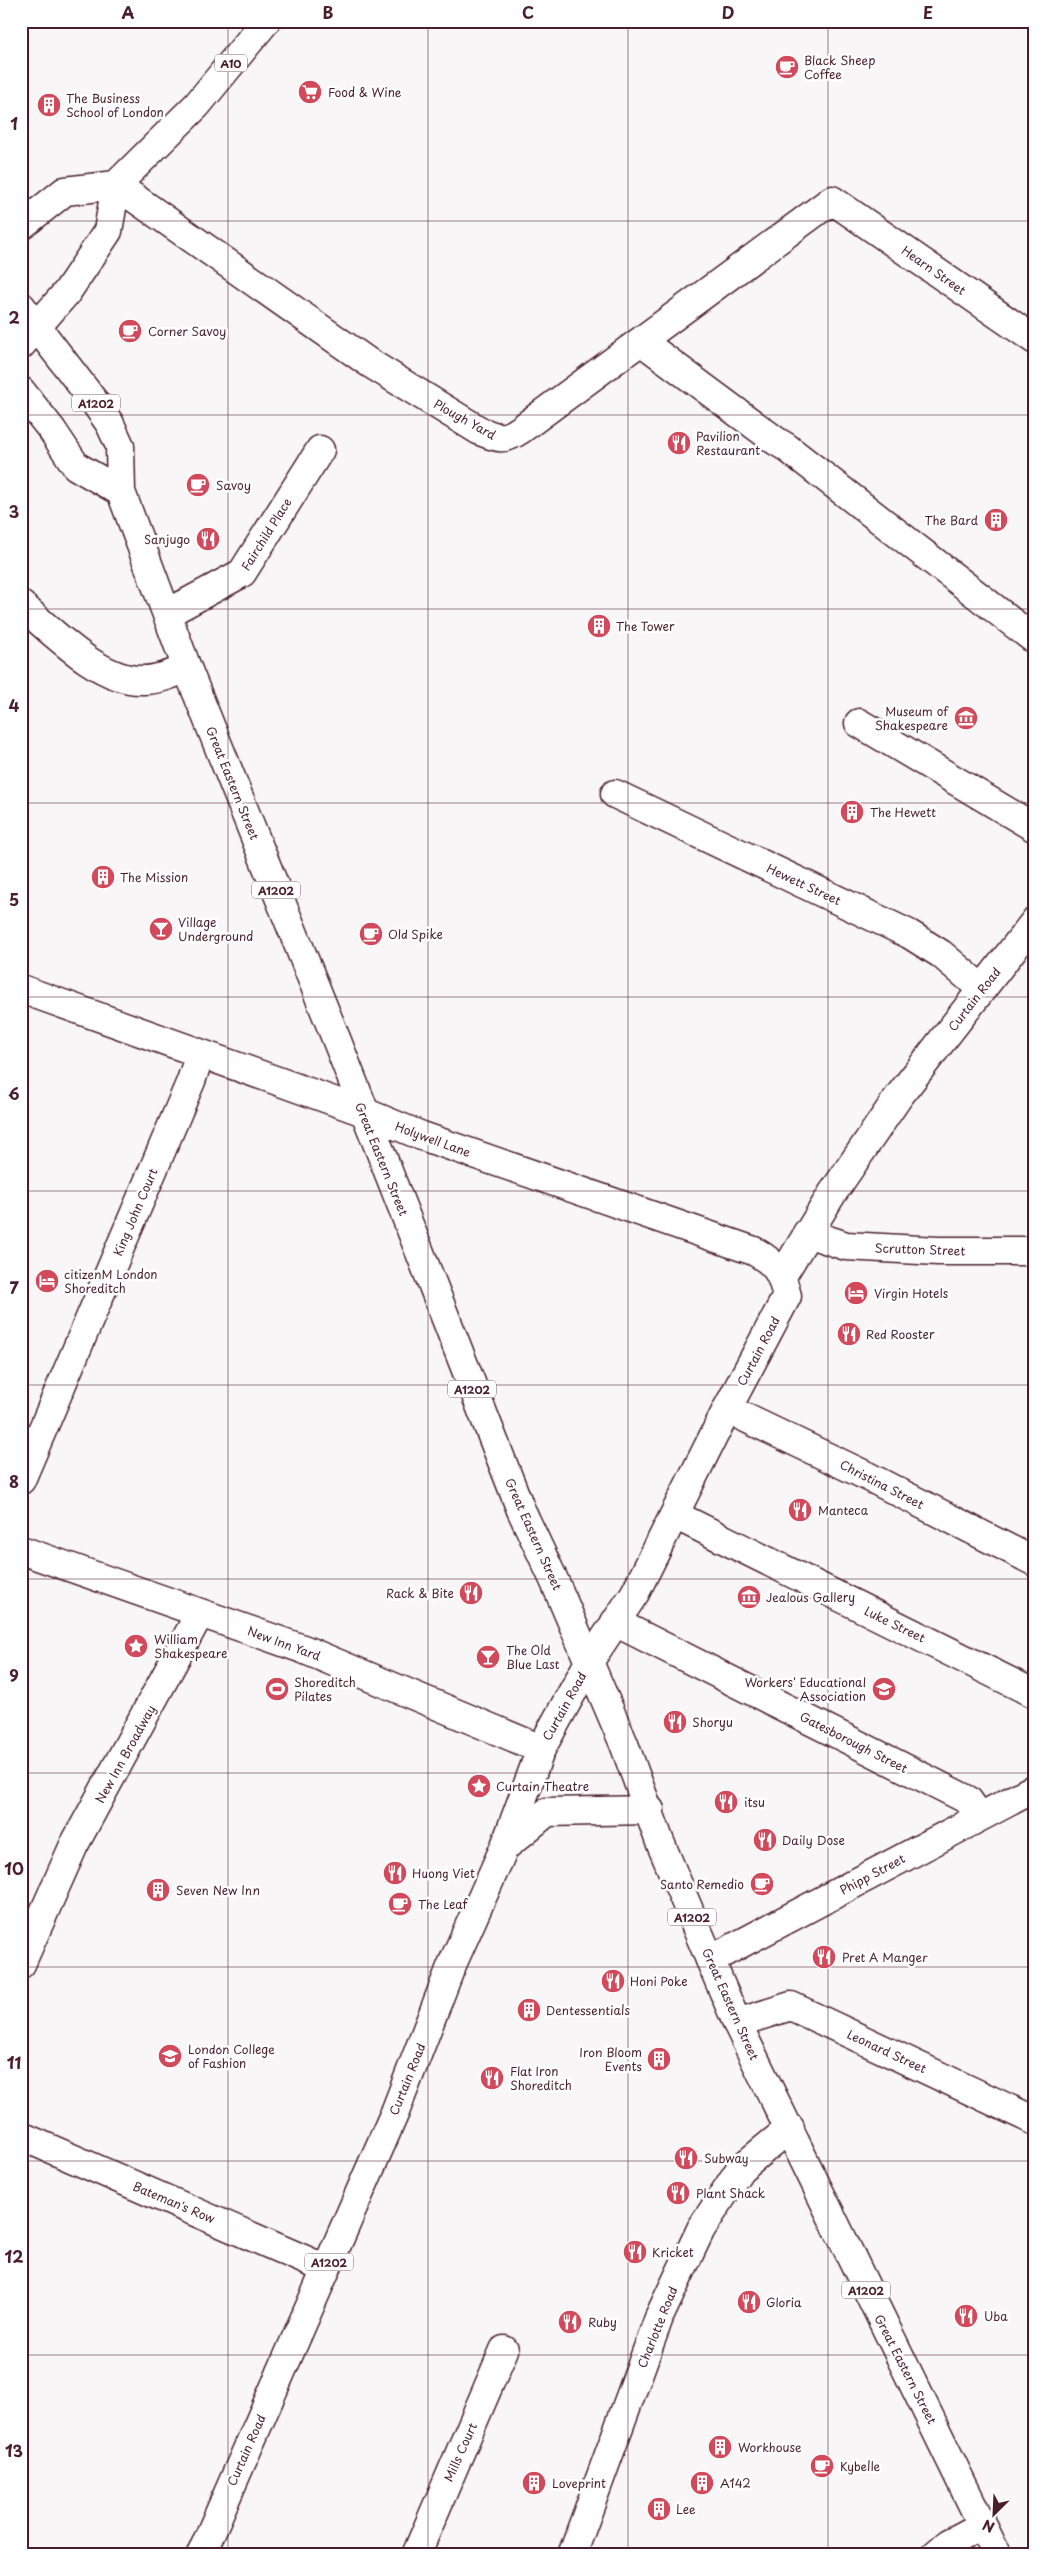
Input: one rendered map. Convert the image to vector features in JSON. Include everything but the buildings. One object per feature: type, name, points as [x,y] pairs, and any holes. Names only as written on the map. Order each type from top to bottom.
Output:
[{"type":"main road","name":"A10","points":[[116,185],[197,105],[266,21]]},
{"type":"main road","points":[[21,226],[65,191],[116,185],[108,231],[67,292],[30,336]]},
{"type":"main road","name":"Plough Yard","points":[[116,185],[368,362],[480,431],[499,439],[511,436],[546,411],[832,200]]},
{"type":"main road","name":"Hearn Street","points":[[832,200],[1035,340]]},
{"type":"main road","name":"A1202","points":[[21,306],[30,336]]},
{"type":"main road","name":"Great Eastern Street","points":[[30,336],[110,424],[120,446],[121,492],[168,613],[187,668],[334,1033],[518,1501],[589,1662],[650,1810],[660,1842],[737,2024],[790,2128],[842,2241],[997,2555]]},
{"type":"main road","points":[[641,341],[786,447],[1035,640]]},
{"type":"main road","points":[[21,391],[52,430],[76,466],[121,492]]},
{"type":"main road","name":"Fairchild Place","points":[[168,613],[242,574],[320,450]]},
{"type":"main road","points":[[21,605],[80,655],[120,677],[142,680],[163,677],[187,668]]},
{"type":"main road","points":[[859,723],[1035,828]]},
{"type":"main road","name":"Hewett Street","points":[[615,794],[909,934],[941,954],[982,989]]},
{"type":"main road","name":"Curtain Road","points":[[200,2555],[395,2112],[451,1967],[505,1846],[541,1749],[589,1662],[634,1593],[675,1516],[727,1409],[787,1296],[782,1276],[807,1233],[899,1096],[1035,921]]},
{"type":"main road","name":"Holywell Lane","points":[[21,989],[306,1090],[422,1136],[754,1252],[771,1261],[782,1276]]},
{"type":"main road","name":"King John Court","points":[[21,1480],[191,1081],[200,1054]]},
{"type":"main road","name":"Scrutton Street","points":[[807,1233],[846,1246],[929,1250],[1035,1251]]},
{"type":"main road","name":"Christina Street","points":[[727,1409],[867,1476],[1035,1562]]},
{"type":"main road","name":"Luke Street","points":[[675,1516],[1035,1694]]},
{"type":"main road","name":"New Inn Yard","points":[[21,1550],[303,1648],[541,1749]]},
{"type":"main road","name":"New Inn Broadway","points":[[21,1964],[74,1845],[200,1613]]},
{"type":"main road","name":"Gatesborough Street","points":[[615,1622],[968,1800],[980,1817]]},
{"type":"main road","name":"Phipp Street","points":[[710,1960],[1035,1788]]},
{"type":"main road","name":"A1202","points":[[505,1846],[547,1812],[650,1810]]},
{"type":"main road","name":"Leonard Street","points":[[737,2024],[791,2006],[1035,2121]]},
{"type":"main road","name":"Charlotte Road","points":[[572,2555],[660,2315],[701,2229],[740,2169],[790,2128]]},
{"type":"main road","name":"Bateman's Row","points":[[21,2136],[326,2268]]},
{"type":"main road","name":"Mills Court","points":[[416,2555],[504,2350]]},
{"type":"main road","points":[[935,2555],[949,2543],[983,2525]]},
{"type":"place","name":"Black Sheep Coffee","points":[[787,67]]},
{"type":"place","name":"Food & Wine","points":[[310,92]]},
{"type":"place","name":"The Business School of London","points":[[49,105]]},
{"type":"place","name":"Corner Savoy","points":[[130,331]]},
{"type":"place","name":"Pavilion Restaurant","points":[[679,443]]},
{"type":"place","name":"Savoy","points":[[198,485]]},
{"type":"place","name":"The Bard","points":[[996,520]]},
{"type":"place","name":"Sanjugo","points":[[208,539]]},
{"type":"place","name":"The Tower","points":[[599,626]]},
{"type":"place","name":"Museum of Shakespeare","points":[[966,718]]},
{"type":"place","name":"The Hewett","points":[[852,812]]},
{"type":"place","name":"The Mission","points":[[103,877]]},
{"type":"place","name":"Village Underground","points":[[161,929]]},
{"type":"place","name":"Old Spike","points":[[371,934]]},
{"type":"place","name":"citizenM London Shoreditch","points":[[47,1281]]},
{"type":"place","name":"Virgin Hotels","points":[[856,1293]]},
{"type":"place","name":"Red Rooster","points":[[849,1334]]},
{"type":"place","name":"Manteca","points":[[800,1510]]},
{"type":"place","name":"Rack & Bite","points":[[471,1593]]},
{"type":"place","name":"Jealous Gallery","points":[[749,1597]]},
{"type":"place","name":"William Shakespeare","points":[[136,1646]]},
{"type":"place","name":"The Old Blue Last","points":[[488,1657]]},
{"type":"place","name":"Shoreditch Pilates","points":[[277,1689]]},
{"type":"place","name":"Workers' Educational Association","points":[[884,1689]]},
{"type":"place","name":"Shoryu","points":[[675,1722]]},
{"type":"place","name":"Curtain Theatre","points":[[479,1786]]},
{"type":"place","name":"itsu","points":[[726,1802]]},
{"type":"place","name":"Daily Dose","points":[[765,1840]]},
{"type":"place","name":"Huong Viet","points":[[395,1873]]},
{"type":"place","name":"Santo Remedio","points":[[762,1884]]},
{"type":"place","name":"Seven New Inn","points":[[158,1890]]},
{"type":"place","name":"The Leaf","points":[[400,1904]]},
{"type":"place","name":"Pret A Manger","points":[[824,1957]]},
{"type":"place","name":"Honi Poke","points":[[613,1981]]},
{"type":"place","name":"Dentessentials","points":[[529,2010]]},
{"type":"place","name":"London College of Fashion","points":[[170,2056]]},
{"type":"place","name":"Iron Bloom Events","points":[[659,2059]]},
{"type":"place","name":"Flat Iron Shoreditch","points":[[492,2078]]},
{"type":"place","name":"Subway","points":[[686,2158]]},
{"type":"place","name":"Plant Shack","points":[[678,2193]]},
{"type":"place","name":"Kricket","points":[[635,2252]]},
{"type":"place","name":"Gloria","points":[[749,2302]]},
{"type":"place","name":"Uba","points":[[966,2316]]},
{"type":"place","name":"Ruby","points":[[570,2322]]},
{"type":"place","name":"Workhouse","points":[[720,2447]]},
{"type":"place","name":"Kybelle","points":[[822,2466]]},
{"type":"place","name":"Loveprint","points":[[534,2483]]},
{"type":"place","name":"A142","points":[[702,2483]]},
{"type":"place","name":"Lee","points":[[659,2509]]}]
